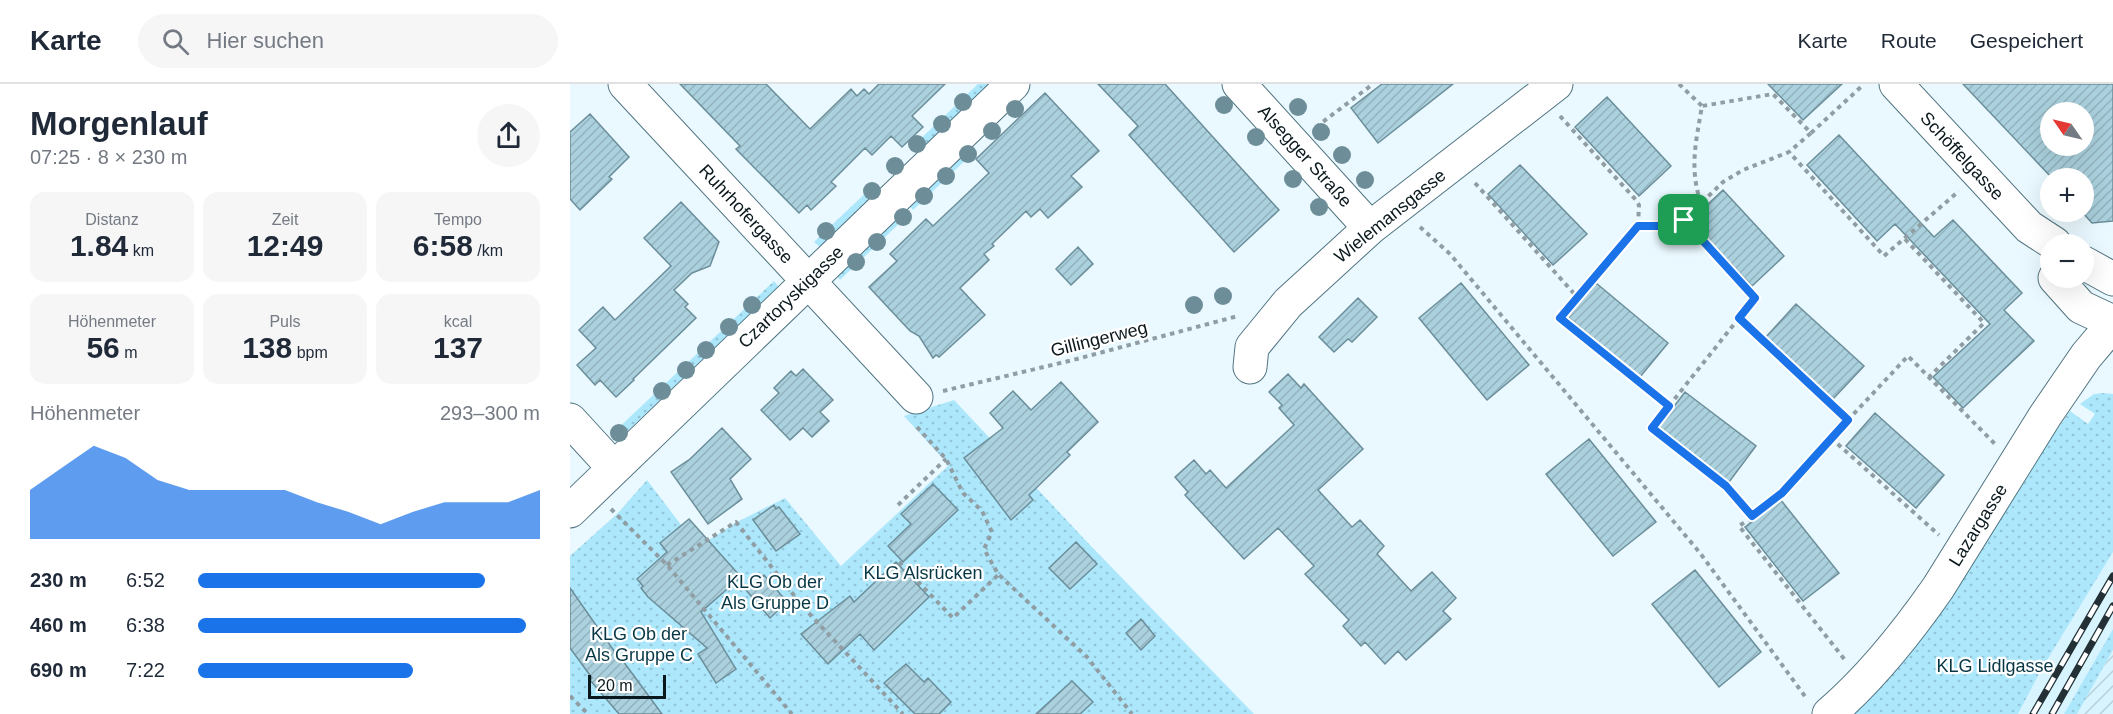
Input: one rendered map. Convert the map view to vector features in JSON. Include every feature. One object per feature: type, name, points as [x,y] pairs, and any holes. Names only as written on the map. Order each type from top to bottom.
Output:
[{"type":"street","name":"Ruhrhofergasse","points":[[625,84],[912,393]]},
{"type":"street","name":"Czartoryskigasse","points":[[570,511],[1013,84]]},
{"type":"street","name":"Alsegger Straße","points":[[1239,84],[1370,228]]},
{"type":"street","name":"Schöffelgasse","points":[[1896,84],[2040,234]]},
{"type":"street","name":"Wielemansgasse","points":[[1250,367],[1252,347],[1288,303],[1370,228],[1549,90]]},
{"type":"street","points":[[2094,269],[2113,279]]},
{"type":"street","points":[[2064,288],[2081,307],[2113,323]]},
{"type":"street","name":"Lazargasse","points":[[1819,708],[1874,670],[1919,615],[2045,416],[2086,356],[2113,323]]},
{"type":"street","points":[[570,420],[614,468]]},
{"type":"path","points":[[1330,116],[1373,84]]},
{"type":"path","points":[[1679,84],[1702,106]]},
{"type":"path","points":[[1638,226],[1664,226],[1684,220],[1724,182],[1743,170],[1789,152],[1862,86]]},
{"type":"path","points":[[1549,90],[1639,205],[1638,226],[1560,318],[1669,406]]},
{"type":"path","points":[[1702,106],[1773,94],[1811,133]]},
{"type":"path","points":[[1701,203],[1695,186],[1693,166],[1702,106]]},
{"type":"path","points":[[1789,152],[1884,256],[1959,191]]},
{"type":"path","points":[[1468,174],[1578,298]]},
{"type":"path","points":[[1414,219],[1450,254],[1700,553],[1819,708]]},
{"type":"path","points":[[1684,220],[1755,298],[1652,428],[1726,486],[1752,516]]},
{"type":"path","points":[[1905,239],[1984,323],[1929,376]]},
{"type":"path","name":"Gillingerweg","points":[[912,393],[1073,360],[1243,315]]},
{"type":"path","points":[[1739,318],[1848,420]]},
{"type":"path","points":[[1849,666],[1738,526],[1782,493],[1908,356],[1998,447]]},
{"type":"path","points":[[912,393],[895,403],[946,459],[963,493],[982,512],[993,532],[984,549],[998,574],[1087,657],[1132,714]]},
{"type":"path","points":[[1831,438],[1944,539]]},
{"type":"path","points":[[898,505],[946,459]]},
{"type":"path","points":[[609,506],[667,565],[792,714]]},
{"type":"path","points":[[667,565],[736,522],[804,608],[903,714]]},
{"type":"path","points":[[899,562],[953,618],[998,574]]},
{"type":"path","points":[[570,696],[588,714]]},
{"type":"shaded area","points":[[2113,552],[2113,629],[2064,714],[2018,714],[2041,670]]},
{"type":"shaded area","points":[[2113,650],[2113,714],[2077,714],[2082,705]]},
{"type":"green space","points":[[978,84],[990,84],[919,152],[913,146]]},
{"type":"green space","points":[[967,149],[972,154],[913,210],[909,205]]},
{"type":"green space","points":[[874,185],[879,191],[820,247],[814,242]]},
{"type":"green space","points":[[901,212],[906,217],[840,280],[836,275]]},
{"type":"green space","points":[[774,281],[779,287],[620,438],[614,432]]},
{"type":"green space","name":"KLG Lidlgasse","points":[[2094,394],[2113,394],[2113,552],[2041,670],[2018,714],[1852,714],[1912,650],[1932,625],[2035,461],[2070,411],[2088,424],[2095,414],[2080,404]]},
{"type":"green space","points":[[954,400],[1088,543],[1254,714],[570,714],[570,556],[617,514],[647,480],[698,547],[737,522],[785,498],[841,566],[949,465],[904,416]]},
{"type":"green space","points":[[2113,629],[2113,650],[2077,714],[2064,714]]},
{"type":"building","points":[[680,84],[766,84],[810,129],[851,89],[857,96],[864,89],[869,94],[879,84],[945,84],[912,116],[923,127],[902,147],[891,136],[872,155],[865,148],[831,182],[836,186],[811,210],[807,205],[799,213],[736,149],[740,146]]},
{"type":"building","points":[[1098,84],[1165,84],[1279,210],[1234,252],[1129,135],[1138,126]]},
{"type":"building","points":[[1382,84],[1453,84],[1378,143],[1351,108]]},
{"type":"building","points":[[1768,84],[1842,84],[1803,120]]},
{"type":"building","points":[[1963,84],[2113,84],[2113,221],[2092,223],[2094,222],[2094,168],[2043,168]]},
{"type":"building","points":[[1045,93],[1099,151],[1071,176],[1082,187],[1048,218],[1040,209],[1031,217],[1026,211],[992,244],[994,246],[984,254],[989,260],[960,288],[985,315],[939,357],[936,355],[933,358],[919,336],[910,331],[869,287],[897,261],[890,254],[926,219],[933,226],[989,173],[976,159]]},
{"type":"building","points":[[1607,97],[1671,166],[1639,196],[1575,127]]},
{"type":"building","points":[[590,114],[629,157],[609,177],[612,179],[580,210],[570,199],[570,132]]},
{"type":"building","points":[[1839,135],[1934,237],[1953,220],[2022,293],[2004,310],[2034,341],[1963,408],[1933,377],[1990,324],[1895,224],[1877,241],[1807,165]]},
{"type":"building","points":[[1520,165],[1587,234],[1553,265],[1488,194]]},
{"type":"building","points":[[1723,190],[1784,256],[1752,286],[1690,221]]},
{"type":"building","points":[[681,202],[719,242],[710,266],[692,273],[674,290],[688,304],[685,307],[696,318],[616,397],[600,380],[595,385],[577,365],[596,348],[579,330],[603,307],[615,320],[671,266],[644,238]]},
{"type":"building","points":[[1078,247],[1093,264],[1071,285],[1056,269]]},
{"type":"building","points":[[1461,283],[1529,365],[1487,400],[1419,318]]},
{"type":"building","points":[[1596,283],[1668,343],[1640,377],[1568,317]]},
{"type":"building","points":[[1358,298],[1377,317],[1352,342],[1348,339],[1334,352],[1319,337]]},
{"type":"building","points":[[1796,304],[1864,366],[1833,399],[1766,337]]},
{"type":"building","points":[[803,369],[833,400],[820,412],[829,421],[812,437],[803,428],[790,440],[761,410],[779,393],[774,388],[791,371],[796,376]]},
{"type":"building","points":[[1288,374],[1301,388],[1304,384],[1363,449],[1318,490],[1352,527],[1360,520],[1384,546],[1377,554],[1411,591],[1432,572],[1456,598],[1443,611],[1451,619],[1406,660],[1398,651],[1385,664],[1365,642],[1361,646],[1343,626],[1349,620],[1305,574],[1314,566],[1278,528],[1244,559],[1185,495],[1188,492],[1175,477],[1194,460],[1206,474],[1210,470],[1226,488],[1294,425],[1279,408],[1282,405],[1269,392]]},
{"type":"building","points":[[1061,382],[1098,422],[1067,452],[1070,455],[1029,495],[1033,500],[1011,520],[964,458],[1003,428],[990,413],[1013,391],[1031,410]]},
{"type":"building","points":[[1685,392],[1756,446],[1729,482],[1658,427]]},
{"type":"building","points":[[1875,413],[1944,475],[1916,508],[1846,446]]},
{"type":"building","points":[[722,428],[751,459],[730,479],[742,499],[708,524],[671,472],[690,459]]},
{"type":"building","points":[[1589,439],[1656,522],[1613,556],[1546,474]]},
{"type":"building","points":[[933,484],[958,510],[903,562],[888,546],[911,524],[901,514]]},
{"type":"building","points":[[1780,499],[1839,573],[1803,601],[1745,527]]},
{"type":"building","points":[[774,505],[776,509],[779,507],[800,534],[776,551],[753,520]]},
{"type":"building","points":[[689,519],[741,577],[701,612],[736,669],[716,683],[698,654],[707,648],[648,597],[637,579],[667,552],[660,543]]},
{"type":"building","points":[[1076,542],[1097,564],[1070,589],[1049,568]]},
{"type":"building","points":[[896,562],[929,597],[874,650],[860,634],[828,664],[801,634],[850,596],[854,602]]},
{"type":"building","points":[[1695,570],[1761,652],[1719,687],[1652,604]]},
{"type":"building","points":[[764,575],[787,602],[770,618],[746,590]]},
{"type":"building","points":[[570,588],[662,714],[619,714],[590,680],[592,678],[570,648]]},
{"type":"building","points":[[1141,619],[1155,636],[1141,650],[1126,633]]},
{"type":"building","points":[[906,664],[924,682],[928,678],[951,702],[939,714],[915,714],[884,683]]},
{"type":"building","points":[[1072,681],[1093,702],[1080,714],[1036,714]]},
{"type":"railway","points":[[2033,714],[2113,576]]},
{"type":"railway","points":[[2052,714],[2113,606]]},
{"type":"route","points":[[1684,220],[1755,298],[1739,318],[1848,420],[1782,493],[1752,516],[1726,486],[1652,428],[1669,406],[1560,318],[1638,226],[1664,226],[1684,220]]},
{"type":"park label","name":"KLG Alsrücken","points":[[923,573]]},
{"type":"park label","name":"KLG Ob der Als Gruppe D","points":[[775,592]]},
{"type":"park label","name":"KLG Ob der Als Gruppe C","points":[[639,644]]}]
